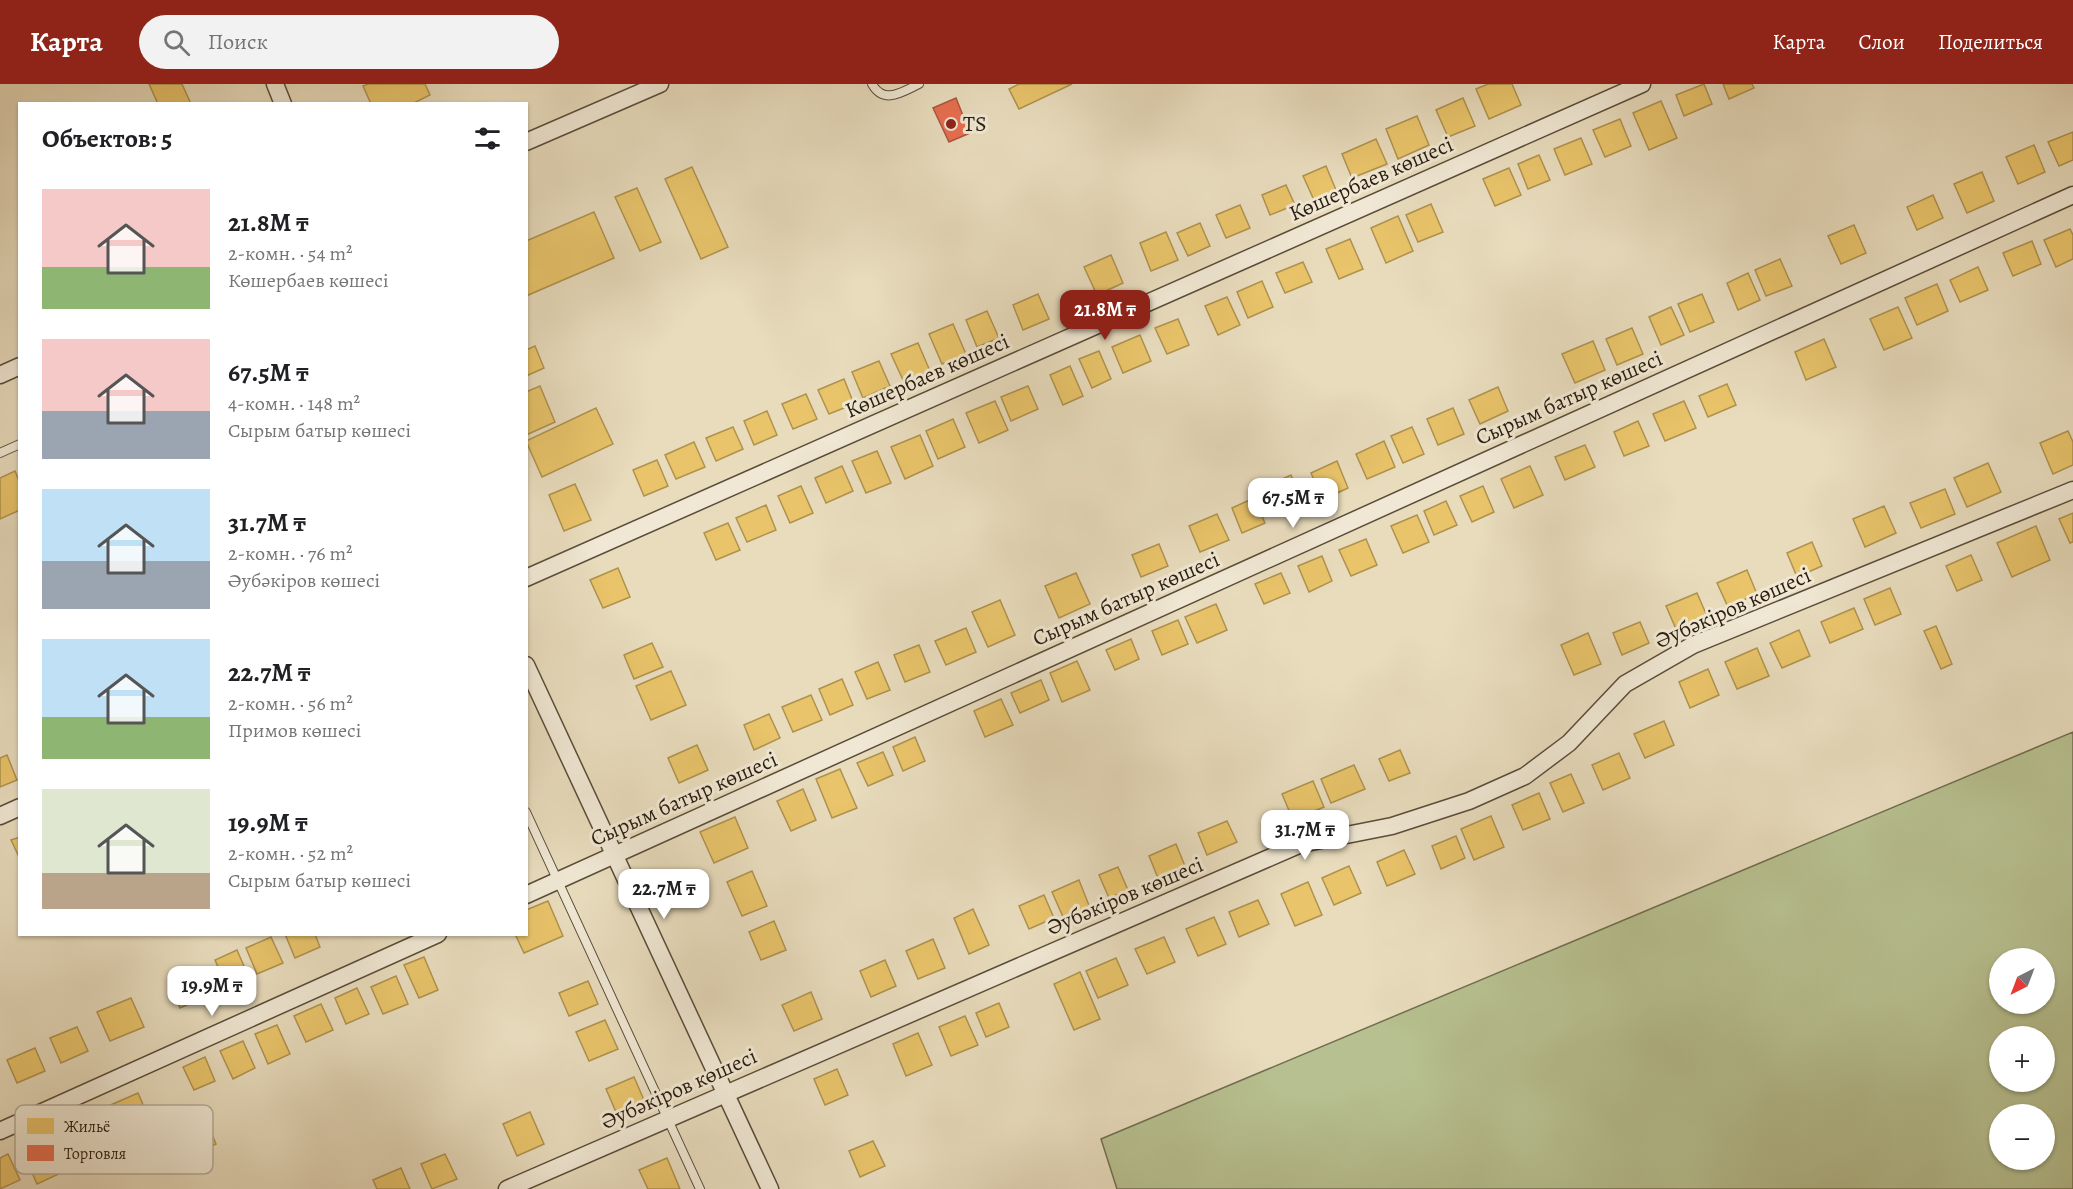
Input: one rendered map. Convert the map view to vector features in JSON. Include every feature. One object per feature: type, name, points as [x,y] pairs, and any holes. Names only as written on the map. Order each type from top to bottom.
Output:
[{"type":"street","points":[[275,84],[282,102]]},
{"type":"street","points":[[528,141],[660,84]]},
{"type":"street","name":"Көшербаев көшесі","points":[[528,577],[1642,84]]},
{"type":"street","name":"Сырым батыр көшесі","points":[[528,894],[2073,195]]},
{"type":"street","points":[[0,375],[18,367]]},
{"type":"street","name":"Әубәкіров көшесі","points":[[507,1189],[1301,844],[1392,826],[1470,801],[1525,776],[1569,743],[1625,684],[1693,645],[2073,490]]},
{"type":"street","points":[[528,669],[770,1189]]},
{"type":"street","points":[[0,816],[18,808]]},
{"type":"street","points":[[58,1105],[434,936]]},
{"type":"street","points":[[0,1131],[15,1124]]},
{"type":"lane","points":[[872,84],[881,95],[891,97],[919,84]]},
{"type":"lane","points":[[1,450],[18,445]]},
{"type":"lane","points":[[528,816],[700,1189]]},
{"type":"green space","points":[[2073,732],[2073,1189],[1117,1189],[1101,1139]]},
{"type":"building: Жильё","points":[[149,84],[182,84],[190,102],[157,102]]},
{"type":"building: Жильё","points":[[368,84],[425,84],[430,95],[416,102],[370,102],[363,86]]},
{"type":"building: Жильё","points":[[1019,84],[1072,84],[1019,109],[1009,89]]},
{"type":"building: Жильё","points":[[1488,84],[1512,84],[1521,105],[1489,119],[1476,89]]},
{"type":"building: Жильё","points":[[1704,84],[1712,104],[1684,116],[1676,95]]},
{"type":"building: Жильё","points":[[1723,84],[1752,84],[1754,88],[1729,99]]},
{"type":"building: Жильё","points":[[1463,98],[1475,126],[1448,137],[1436,110]]},
{"type":"building: Жильё","points":[[1661,101],[1677,138],[1649,150],[1633,113]]},
{"type":"building: Жильё","points":[[1417,116],[1429,145],[1398,159],[1386,129]]},
{"type":"building: Жильё","points":[[1620,119],[1631,146],[1605,157],[1593,130]]},
{"type":"building: Жильё","points":[[2073,132],[2073,160],[2059,166],[2048,142]]},
{"type":"building: Жильё","points":[[1581,138],[1592,164],[1565,175],[1554,149]]},
{"type":"building: Жильё","points":[[1376,139],[1387,164],[1352,178],[1342,154]]},
{"type":"building: Жильё","points":[[2034,145],[2045,172],[2018,184],[2006,157]]},
{"type":"building: Жильё","points":[[1539,155],[1550,180],[1528,189],[1518,164]]},
{"type":"building: Жильё","points":[[1326,166],[1336,190],[1314,200],[1303,176]]},
{"type":"building: Жильё","points":[[692,167],[728,247],[701,259],[665,179]]},
{"type":"building: Жильё","points":[[1509,168],[1521,195],[1495,206],[1483,179]]},
{"type":"building: Жильё","points":[[1982,172],[1994,201],[1967,213],[1954,184]]},
{"type":"building: Жильё","points":[[1286,185],[1295,205],[1270,215],[1262,195]]},
{"type":"building: Жильё","points":[[637,188],[661,242],[640,251],[615,197]]},
{"type":"building: Жильё","points":[[1933,195],[1943,218],[1917,230],[1907,207]]},
{"type":"building: Жильё","points":[[1431,204],[1443,232],[1418,242],[1406,215]]},
{"type":"building: Жильё","points":[[1240,205],[1250,228],[1226,238],[1216,215]]},
{"type":"building: Жильё","points":[[594,212],[614,258],[528,295],[528,240]]},
{"type":"building: Жильё","points":[[1398,216],[1413,251],[1386,263],[1371,228]]},
{"type":"building: Жильё","points":[[1200,223],[1210,246],[1188,256],[1177,233]]},
{"type":"building: Жильё","points":[[1854,225],[1866,253],[1841,264],[1828,236]]},
{"type":"building: Жильё","points":[[2070,229],[2073,235],[2073,259],[2056,267],[2044,240]]},
{"type":"building: Жильё","points":[[1166,232],[1178,260],[1151,271],[1140,243]]},
{"type":"building: Жильё","points":[[1350,239],[1363,269],[1339,279],[1326,249]]},
{"type":"building: Жильё","points":[[2032,241],[2041,264],[2013,276],[2003,253]]},
{"type":"building: Жильё","points":[[1111,255],[1123,283],[1097,295],[1084,267]]},
{"type":"building: Жильё","points":[[1780,259],[1792,286],[1766,296],[1755,270]]},
{"type":"building: Жильё","points":[[1303,262],[1312,282],[1285,293],[1276,273]]},
{"type":"building: Жильё","points":[[1978,267],[1988,290],[1960,302],[1950,280]]},
{"type":"building: Жильё","points":[[1748,273],[1760,300],[1738,310],[1727,283]]},
{"type":"building: Жильё","points":[[1262,281],[1273,307],[1248,318],[1237,292]]},
{"type":"building: Жильё","points":[[1937,284],[1948,311],[1917,325],[1905,298]]},
{"type":"building: Жильё","points":[[1038,294],[1049,319],[1023,330],[1013,305]]},
{"type":"building: Жильё","points":[[1702,294],[1714,322],[1690,332],[1678,304]]},
{"type":"building: Жильё","points":[[1227,297],[1240,325],[1218,335],[1205,306]]},
{"type":"building: Жильё","points":[[1671,307],[1684,335],[1661,345],[1649,317]]},
{"type":"building: Жильё","points":[[1898,307],[1912,338],[1884,350],[1870,319]]},
{"type":"building: Жильё","points":[[987,311],[999,338],[977,347],[966,320]]},
{"type":"building: Жильё","points":[[1178,319],[1189,345],[1167,354],[1155,328]]},
{"type":"building: Жильё","points":[[953,324],[966,354],[942,364],[929,334]]},
{"type":"building: Жильё","points":[[1632,328],[1643,354],[1617,365],[1606,339]]},
{"type":"building: Жильё","points":[[1140,335],[1151,361],[1123,373],[1112,347]]},
{"type":"building: Жильё","points":[[1824,339],[1836,367],[1806,380],[1795,352]]},
{"type":"building: Жильё","points":[[1593,341],[1605,370],[1575,383],[1562,354]]},
{"type":"building: Жильё","points":[[918,343],[930,371],[904,382],[891,354]]},
{"type":"building: Жильё","points":[[535,346],[544,368],[528,375],[528,349]]},
{"type":"building: Жильё","points":[[1099,351],[1111,379],[1092,388],[1079,359]]},
{"type":"building: Жильё","points":[[879,361],[890,386],[863,398],[852,372]]},
{"type":"building: Жильё","points":[[1070,366],[1083,396],[1063,405],[1050,375]]},
{"type":"building: Жильё","points":[[844,379],[854,404],[829,414],[818,390]]},
{"type":"building: Жильё","points":[[1727,384],[1736,405],[1708,417],[1699,396]]},
{"type":"building: Жильё","points":[[540,386],[555,422],[528,434],[528,391]]},
{"type":"building: Жильё","points":[[1028,386],[1038,409],[1011,421],[1001,397]]},
{"type":"building: Жильё","points":[[1498,387],[1508,411],[1480,424],[1469,400]]},
{"type":"building: Жильё","points":[[806,394],[817,419],[793,429],[782,404]]},
{"type":"building: Жильё","points":[[995,401],[1008,430],[979,443],[966,413]]},
{"type":"building: Жильё","points":[[1684,401],[1696,428],[1665,441],[1653,414]]},
{"type":"building: Жильё","points":[[596,408],[613,444],[542,477],[528,446],[528,440]]},
{"type":"building: Жильё","points":[[1453,408],[1464,434],[1438,445],[1427,419]]},
{"type":"building: Жильё","points":[[767,411],[777,435],[754,445],[744,421]]},
{"type":"building: Жильё","points":[[953,419],[965,447],[938,459],[926,431]]},
{"type":"building: Жильё","points":[[1638,421],[1649,446],[1624,456],[1614,432]]},
{"type":"building: Жильё","points":[[733,427],[743,449],[716,461],[706,438]]},
{"type":"building: Жильё","points":[[1412,427],[1424,454],[1403,463],[1391,436]]},
{"type":"building: Жильё","points":[[2068,431],[2073,442],[2073,465],[2053,474],[2040,443]]},
{"type":"building: Жильё","points":[[920,435],[933,466],[905,479],[891,447]]},
{"type":"building: Жильё","points":[[1384,441],[1395,467],[1367,479],[1356,454]]},
{"type":"building: Жильё","points":[[694,442],[705,467],[676,479],[665,455]]},
{"type":"building: Жильё","points":[[1585,445],[1595,467],[1565,480],[1555,457]]},
{"type":"building: Жильё","points":[[877,451],[891,483],[866,493],[852,461]]},
{"type":"building: Жильё","points":[[657,460],[668,486],[644,496],[633,470]]},
{"type":"building: Жильё","points":[[1337,461],[1348,488],[1322,500],[1311,473]]},
{"type":"building: Жильё","points":[[1988,463],[2001,492],[1967,507],[1954,478]]},
{"type":"building: Жильё","points":[[842,466],[853,491],[826,503],[815,478]]},
{"type":"building: Жильё","points":[[1530,466],[1543,495],[1514,508],[1501,479]]},
{"type":"building: Жильё","points":[[15,471],[18,478],[18,511],[0,519],[0,478]]},
{"type":"building: Жильё","points":[[1291,475],[1304,506],[1282,516],[1269,485]]},
{"type":"building: Жильё","points":[[575,484],[591,520],[564,531],[549,495]]},
{"type":"building: Жильё","points":[[801,486],[813,513],[790,523],[778,496]]},
{"type":"building: Жильё","points":[[1483,486],[1494,512],[1472,522],[1460,496]]},
{"type":"building: Жильё","points":[[1945,489],[1955,514],[1921,528],[1910,503]]},
{"type":"building: Жильё","points":[[1254,498],[1265,523],[1242,533],[1232,508]]},
{"type":"building: Жильё","points":[[1446,501],[1457,525],[1434,535],[1424,511]]},
{"type":"building: Жильё","points":[[766,505],[776,530],[747,542],[736,518]]},
{"type":"building: Жильё","points":[[1884,506],[1896,533],[1865,547],[1853,519]]},
{"type":"building: Жильё","points":[[2073,513],[2073,542],[2070,543],[2059,519]]},
{"type":"building: Жильё","points":[[1217,514],[1229,540],[1200,552],[1189,526]]},
{"type":"building: Жильё","points":[[1417,515],[1429,542],[1403,553],[1391,526]]},
{"type":"building: Жильё","points":[[728,523],[740,550],[716,560],[704,533]]},
{"type":"building: Жильё","points":[[2036,526],[2050,560],[2012,577],[1997,543]]},
{"type":"building: Жильё","points":[[1366,539],[1377,565],[1351,576],[1339,550]]},
{"type":"building: Жильё","points":[[1812,542],[1822,566],[1797,577],[1787,553]]},
{"type":"building: Жильё","points":[[1159,544],[1168,566],[1141,577],[1132,555]]},
{"type":"building: Жильё","points":[[1971,555],[1982,580],[1957,591],[1946,566]]},
{"type":"building: Жильё","points":[[1322,556],[1332,581],[1309,592],[1298,566]]},
{"type":"building: Жильё","points":[[618,568],[630,597],[603,608],[590,580]]},
{"type":"building: Жильё","points":[[1747,570],[1757,594],[1728,607],[1717,583]]},
{"type":"building: Жильё","points":[[1076,573],[1090,604],[1059,618],[1045,586]]},
{"type":"building: Жильё","points":[[1281,573],[1290,593],[1264,604],[1255,584]]},
{"type":"building: Жильё","points":[[1890,588],[1901,614],[1875,625],[1864,599]]},
{"type":"building: Жильё","points":[[1697,593],[1707,616],[1676,629],[1666,606]]},
{"type":"building: Жильё","points":[[1000,600],[1015,635],[988,647],[972,612]]},
{"type":"building: Жильё","points":[[1216,604],[1227,630],[1197,643],[1185,617]]},
{"type":"building: Жильё","points":[[1854,608],[1863,629],[1830,643],[1821,622]]},
{"type":"building: Жильё","points":[[1178,620],[1188,644],[1162,655],[1152,631]]},
{"type":"building: Жильё","points":[[1640,622],[1649,643],[1622,655],[1613,633]]},
{"type":"building: Жильё","points":[[1936,626],[1952,664],[1941,669],[1924,631]]},
{"type":"building: Жильё","points":[[966,628],[976,652],[946,665],[935,641]]},
{"type":"building: Жильё","points":[[1799,630],[1810,656],[1782,668],[1770,643]]},
{"type":"building: Жильё","points":[[1588,633],[1601,664],[1574,675],[1561,645]]},
{"type":"building: Жильё","points":[[1131,639],[1139,659],[1115,670],[1106,650]]},
{"type":"building: Жильё","points":[[652,643],[663,667],[634,679],[624,655]]},
{"type":"building: Жильё","points":[[919,645],[930,672],[905,682],[894,655]]},
{"type":"building: Жильё","points":[[1757,648],[1769,676],[1737,689],[1725,662]]},
{"type":"building: Жильё","points":[[1077,661],[1090,690],[1062,702],[1050,673]]},
{"type":"building: Жильё","points":[[878,662],[890,690],[867,699],[855,672]]},
{"type":"building: Жильё","points":[[1708,669],[1719,695],[1690,708],[1679,682]]},
{"type":"building: Жильё","points":[[671,671],[686,705],[651,720],[636,686]]},
{"type":"building: Жильё","points":[[842,679],[853,705],[830,715],[819,689]]},
{"type":"building: Жильё","points":[[1041,680],[1049,700],[1020,713],[1011,693]]},
{"type":"building: Жильё","points":[[811,695],[822,720],[793,732],[782,707]]},
{"type":"building: Жильё","points":[[1001,699],[1013,725],[985,737],[974,711]]},
{"type":"building: Жильё","points":[[769,714],[780,738],[754,750],[744,725]]},
{"type":"building: Жильё","points":[[1664,721],[1674,745],[1645,758],[1634,734]]},
{"type":"building: Жильё","points":[[915,737],[925,761],[903,771],[893,747]]},
{"type":"building: Жильё","points":[[697,745],[708,770],[679,783],[668,758]]},
{"type":"building: Жильё","points":[[1400,750],[1410,773],[1389,781],[1379,759]]},
{"type":"building: Жильё","points":[[883,752],[893,775],[868,786],[857,763]]},
{"type":"building: Жильё","points":[[1619,753],[1630,778],[1603,790],[1592,765]]},
{"type":"building: Жильё","points":[[7,755],[17,780],[0,787],[0,758]]},
{"type":"building: Жильё","points":[[1354,765],[1365,789],[1331,803],[1321,779]]},
{"type":"building: Жильё","points":[[840,769],[857,808],[832,818],[816,779]]},
{"type":"building: Жильё","points":[[1571,774],[1584,803],[1563,812],[1550,783]]},
{"type":"building: Жильё","points":[[1313,781],[1324,807],[1293,820],[1282,794]]},
{"type":"building: Жильё","points":[[803,789],[816,820],[791,831],[777,801]]},
{"type":"building: Жильё","points":[[1539,793],[1550,819],[1523,830],[1512,805]]},
{"type":"building: Жильё","points":[[1491,816],[1504,847],[1474,860],[1461,829]]},
{"type":"building: Жильё","points":[[735,817],[748,848],[714,863],[700,832]]},
{"type":"building: Жильё","points":[[1227,821],[1237,842],[1207,855],[1198,833]]},
{"type":"building: Жильё","points":[[1456,836],[1465,858],[1441,869],[1432,846]]},
{"type":"building: Жильё","points":[[18,838],[18,855],[11,840]]},
{"type":"building: Жильё","points":[[1176,844],[1185,866],[1158,878],[1149,856]]},
{"type":"building: Жильё","points":[[1404,850],[1415,874],[1387,886],[1377,862]]},
{"type":"building: Жильё","points":[[1349,866],[1361,893],[1334,905],[1322,878]]},
{"type":"building: Жильё","points":[[1118,867],[1128,890],[1109,898],[1099,875]]},
{"type":"building: Жильё","points":[[752,871],[767,906],[742,916],[727,882]]},
{"type":"building: Жильё","points":[[1079,880],[1090,908],[1064,919],[1052,892]]},
{"type":"building: Жильё","points":[[1308,882],[1322,915],[1295,926],[1281,894]]},
{"type":"building: Жильё","points":[[1044,895],[1054,918],[1029,929],[1019,906]]},
{"type":"building: Жильё","points":[[1258,900],[1269,924],[1239,937],[1229,912]]},
{"type":"building: Жильё","points":[[548,901],[563,936],[524,953],[516,936],[528,936],[528,909]]},
{"type":"building: Жильё","points":[[973,909],[989,945],[969,954],[954,918]]},
{"type":"building: Жильё","points":[[1214,917],[1226,944],[1198,956],[1186,929]]},
{"type":"building: Жильё","points":[[774,921],[786,950],[761,960],[749,932]]},
{"type":"building: Жильё","points":[[286,936],[316,936],[320,947],[295,958]]},
{"type":"building: Жильё","points":[[271,937],[283,963],[257,974],[246,948]]},
{"type":"building: Жильё","points":[[1164,937],[1175,962],[1147,974],[1135,949]]},
{"type":"building: Жильё","points":[[933,939],[945,968],[918,979],[906,951]]},
{"type":"building: Жильё","points":[[237,950],[250,980],[228,989],[215,960]]},
{"type":"building: Жильё","points":[[424,957],[438,990],[419,998],[404,965]]},
{"type":"building: Жильё","points":[[1116,958],[1128,985],[1098,998],[1086,971]]},
{"type":"building: Жильё","points":[[885,960],[896,986],[871,997],[860,971]]},
{"type":"building: Жильё","points":[[1080,972],[1100,1019],[1074,1030],[1054,984]]},
{"type":"building: Жильё","points":[[197,973],[207,996],[180,1008],[170,984]]},
{"type":"building: Жильё","points":[[396,976],[408,1004],[383,1014],[371,987]]},
{"type":"building: Жильё","points":[[588,981],[598,1004],[569,1016],[559,993]]},
{"type":"building: Жильё","points":[[357,988],[369,1014],[346,1024],[335,998]]},
{"type":"building: Жильё","points":[[811,992],[822,1019],[794,1031],[782,1005]]},
{"type":"building: Жильё","points":[[131,998],[144,1027],[110,1041],[97,1012]]},
{"type":"building: Жильё","points":[[999,1003],[1009,1027],[986,1037],[976,1013]]},
{"type":"building: Жильё","points":[[321,1004],[333,1030],[306,1042],[294,1016]]},
{"type":"building: Жильё","points":[[965,1016],[978,1045],[951,1056],[939,1027]]},
{"type":"building: Жильё","points":[[605,1020],[618,1049],[589,1061],[576,1032]]},
{"type":"building: Жильё","points":[[277,1025],[290,1054],[268,1064],[255,1034]]},
{"type":"building: Жильё","points":[[77,1027],[88,1051],[61,1063],[50,1038]]},
{"type":"building: Жильё","points":[[918,1033],[932,1065],[906,1076],[893,1044]]},
{"type":"building: Жильё","points":[[243,1041],[255,1068],[233,1079],[220,1051]]},
{"type":"building: Жильё","points":[[35,1048],[45,1071],[17,1083],[7,1060]]},
{"type":"building: Жильё","points":[[205,1057],[215,1081],[194,1090],[183,1067]]},
{"type":"building: Жильё","points":[[837,1069],[848,1095],[825,1105],[814,1079]]},
{"type":"building: Жильё","points":[[634,1077],[644,1100],[616,1112],[606,1089]]},
{"type":"building: Жильё","points":[[138,1093],[143,1105],[111,1105]]},
{"type":"building: Жильё","points":[[530,1112],[544,1144],[517,1156],[503,1124]]},
{"type":"building: Жильё","points":[[873,1141],[885,1166],[860,1177],[849,1151]]},
{"type":"building: Жильё","points":[[8,1154],[15,1174],[20,1180],[0,1189],[0,1158]]},
{"type":"building: Жильё","points":[[445,1154],[457,1179],[432,1189],[421,1164]]},
{"type":"building: Жильё","points":[[667,1158],[680,1189],[648,1189],[639,1170]]},
{"type":"building: Жильё","points":[[401,1168],[410,1189],[377,1189],[373,1180]]},
{"type":"building: Жильё","points":[[33,1174],[59,1174],[37,1184]]},
{"type":"building: Торговля","points":[[956,98],[970,133],[949,142],[933,108]]},
{"type":"place","name":"TS","points":[[951,124]]}]
